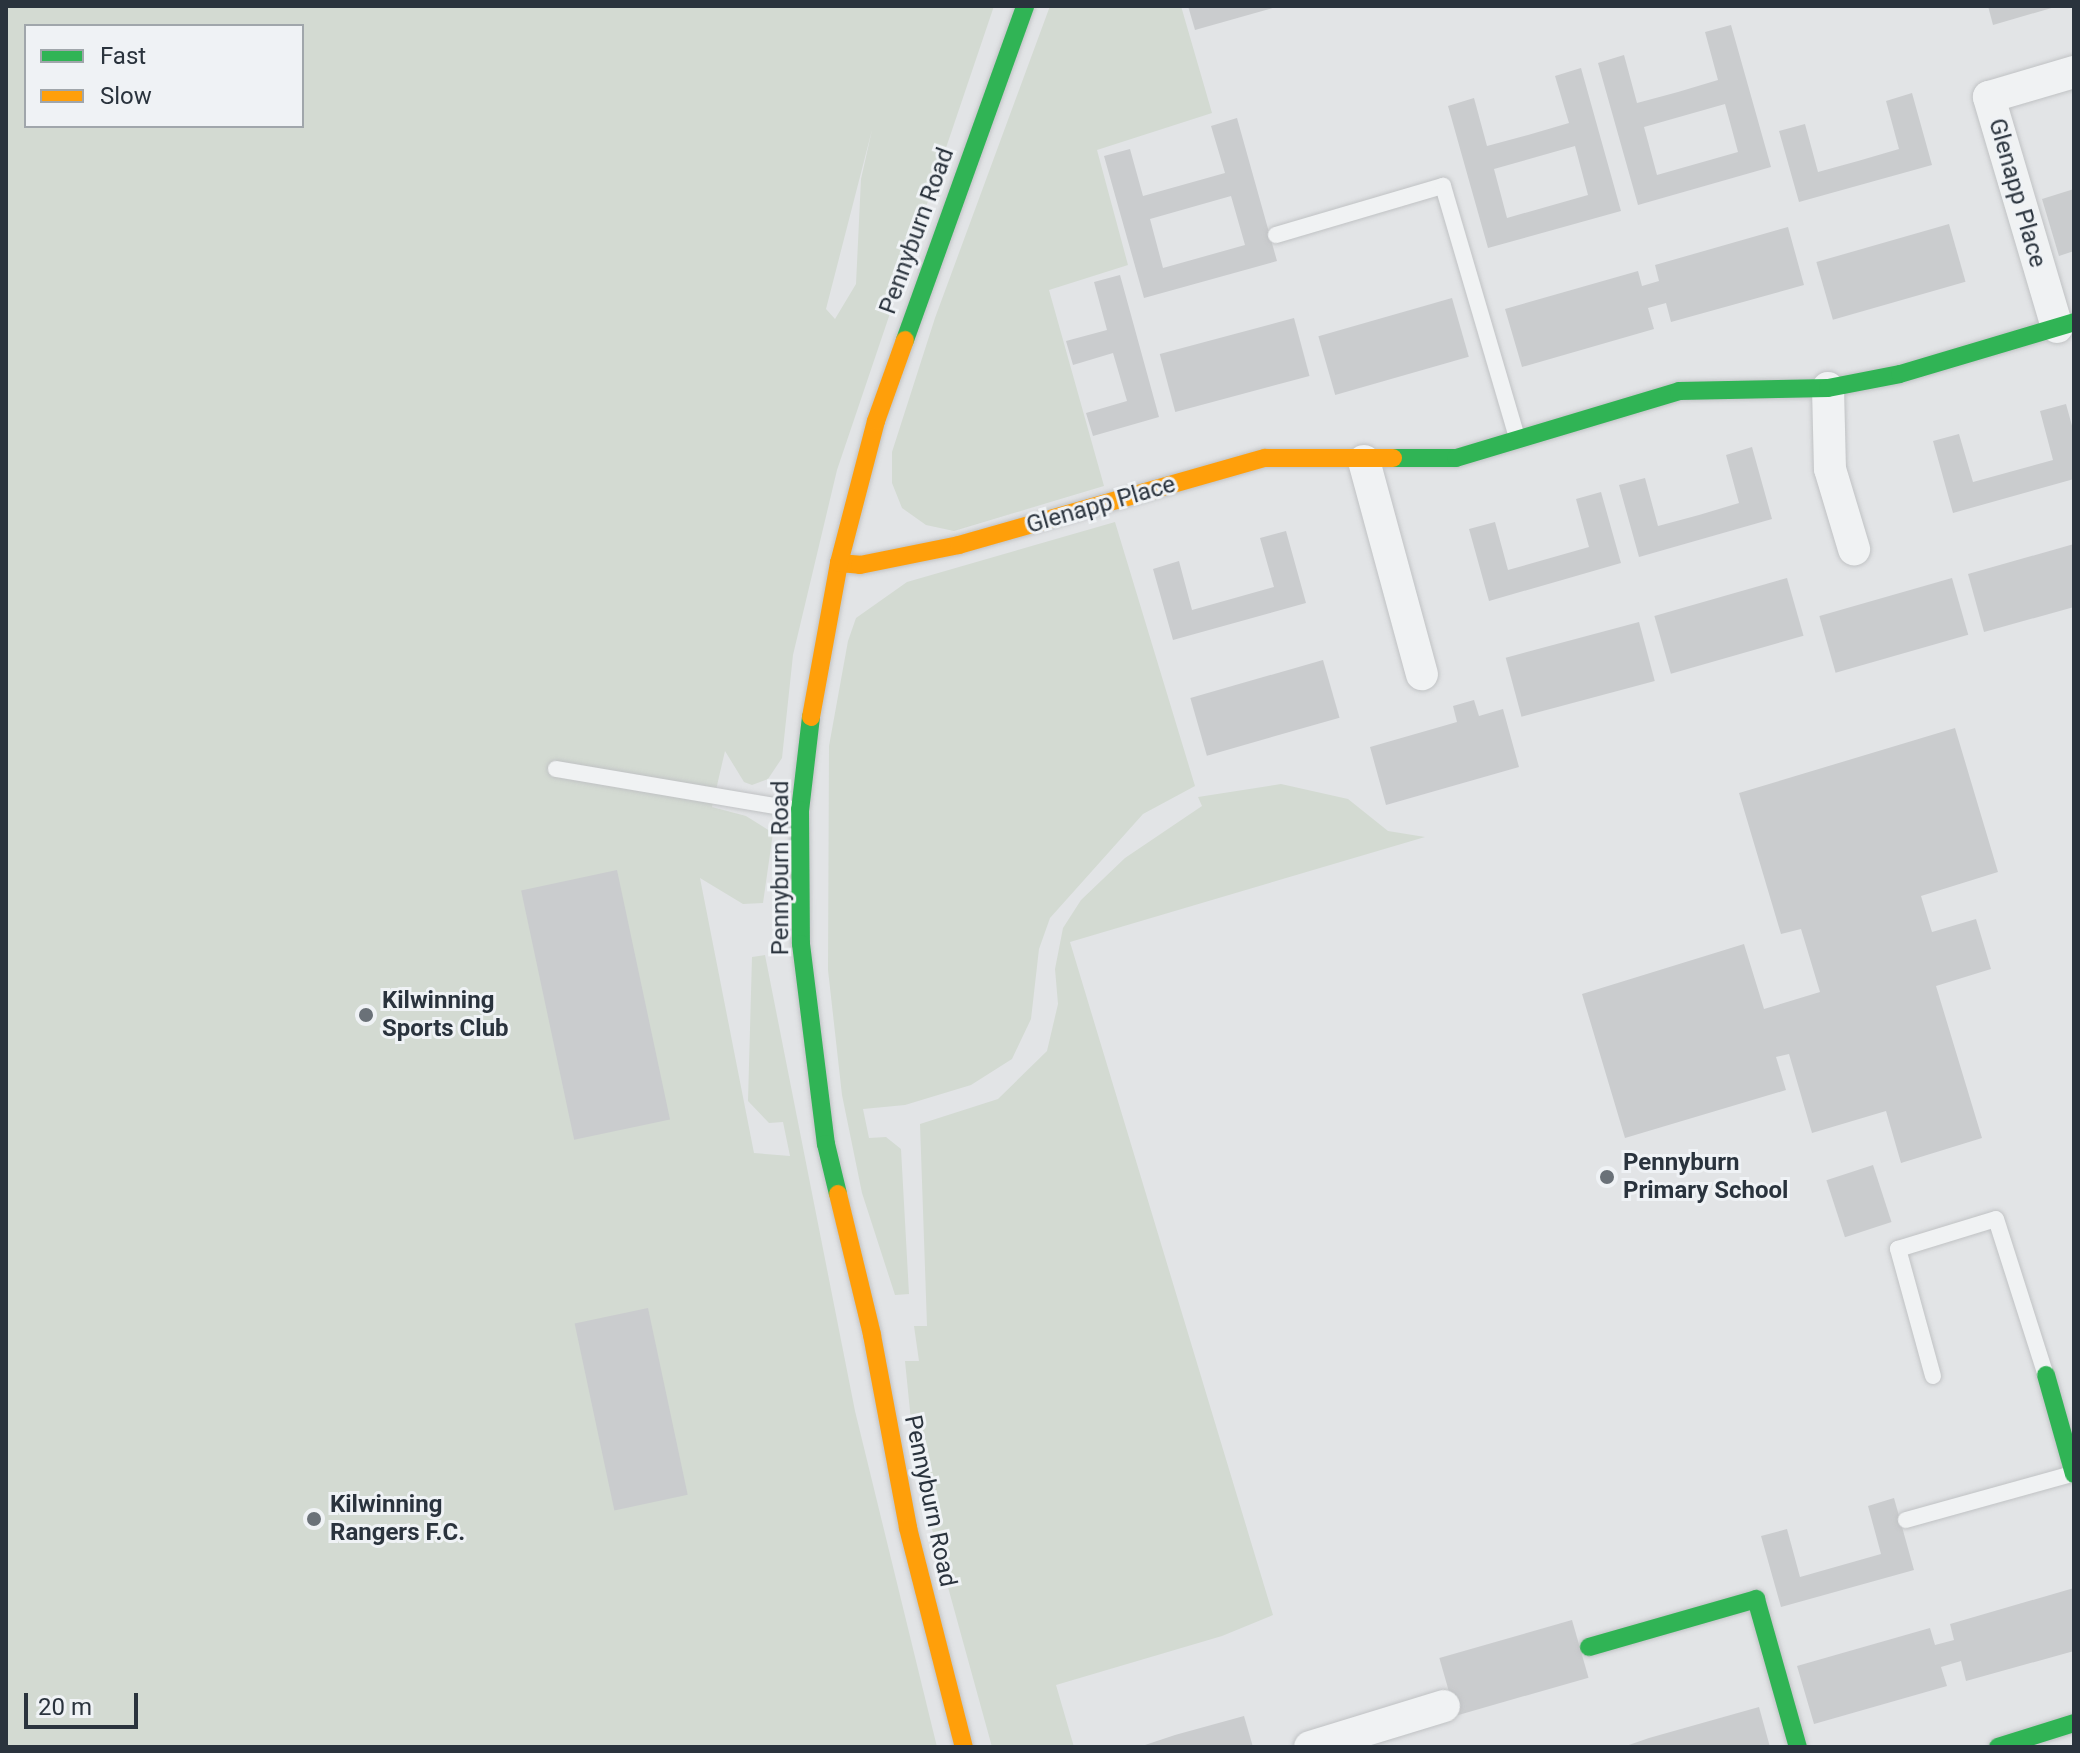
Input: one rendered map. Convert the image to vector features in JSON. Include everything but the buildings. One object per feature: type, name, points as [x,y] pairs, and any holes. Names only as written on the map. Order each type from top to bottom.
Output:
[{"type":"street","name":"Pennyburn Road","points":[[964,1747],[908,1528],[872,1335],[826,1144],[801,944],[800,810],[813,698],[839,563],[876,421],[1025,6]]},
{"type":"street","name":"Glenapp Place","points":[[839,563],[860,565],[959,545],[1265,458],[1316,455],[1364,461],[1456,458],[1679,391],[1828,388],[1900,374],[2066,325],[1989,97],[2074,72]]},
{"type":"street","points":[[1828,388],[1830,469],[1854,549]]},
{"type":"street","points":[[1364,461],[1422,674]]},
{"type":"street","points":[[2046,1375],[2074,1473]]},
{"type":"street","points":[[1589,1647],[1756,1599],[1798,1747]]},
{"type":"street","points":[[1310,1747],[1444,1706]]},
{"type":"street","points":[[1998,1747],[2074,1723]]},
{"type":"lane","points":[[1276,235],[1443,186],[1517,440]]},
{"type":"lane","points":[[556,769],[800,810]]},
{"type":"lane","points":[[1933,1376],[1898,1249],[1996,1219],[2046,1375]]},
{"type":"lane","points":[[1906,1520],[2074,1473]]},
{"type":"shaded area","name":"Kilwinning Sports Club","points":[[6,6],[994,6],[837,470],[793,655],[782,758],[768,779],[752,785],[744,782],[725,751],[712,807],[746,816],[773,833],[763,903],[743,904],[700,878],[754,1153],[790,1156],[783,1122],[769,1123],[748,1101],[752,957],[765,955],[855,1411],[937,1747],[6,1747]],"holes":[[[872,130],[861,179],[856,284],[835,319],[826,309]]]},
{"type":"shaded area","points":[[1050,6],[1181,6],[1212,113],[1097,150],[1128,265],[1049,290],[1104,486],[954,531],[926,525],[902,508],[892,483],[892,452],[935,318]]},
{"type":"shaded area","points":[[1115,522],[1195,786],[1143,814],[1050,918],[1039,949],[1031,1019],[1012,1059],[971,1085],[905,1105],[863,1109],[869,1138],[886,1137],[901,1149],[909,1294],[895,1295],[862,1193],[842,1095],[828,970],[829,746],[848,641],[856,618],[907,582]]},
{"type":"shaded area","points":[[1281,784],[1348,799],[1388,831],[1425,837],[1070,942],[1273,1615],[1222,1636],[1056,1685],[1074,1747],[992,1747],[916,1471],[905,1361],[919,1361],[914,1326],[927,1326],[920,1124],[998,1099],[1047,1051],[1058,1004],[1055,969],[1063,928],[1081,900],[1125,858],[1202,806],[1198,797]]},
{"type":"traffic: fast","points":[[905,340],[1025,6]]},
{"type":"traffic: fast","points":[[1393,458],[1456,458],[1679,391],[1828,388],[1900,374],[2074,322]]},
{"type":"traffic: fast","points":[[811,717],[800,810],[801,944],[826,1144],[838,1194]]},
{"type":"traffic: fast","points":[[2046,1375],[2074,1474]]},
{"type":"traffic: fast","points":[[1589,1647],[1756,1599],[1798,1747]]},
{"type":"traffic: fast","points":[[1998,1747],[2074,1723]]},
{"type":"traffic: slow","points":[[811,717],[839,563],[876,421],[905,340]]},
{"type":"traffic: slow","points":[[839,563],[860,565],[959,545],[1265,458],[1393,458]]},
{"type":"traffic: slow","points":[[838,1194],[872,1335],[908,1528],[964,1747]]},
{"type":"place","name":"Kilwinning Sports Club","points":[[366,1015]]},
{"type":"place","name":"Pennyburn Primary School","points":[[1607,1177]]},
{"type":"place","name":"Kilwinning Rangers F.C.","points":[[314,1519]]}]
